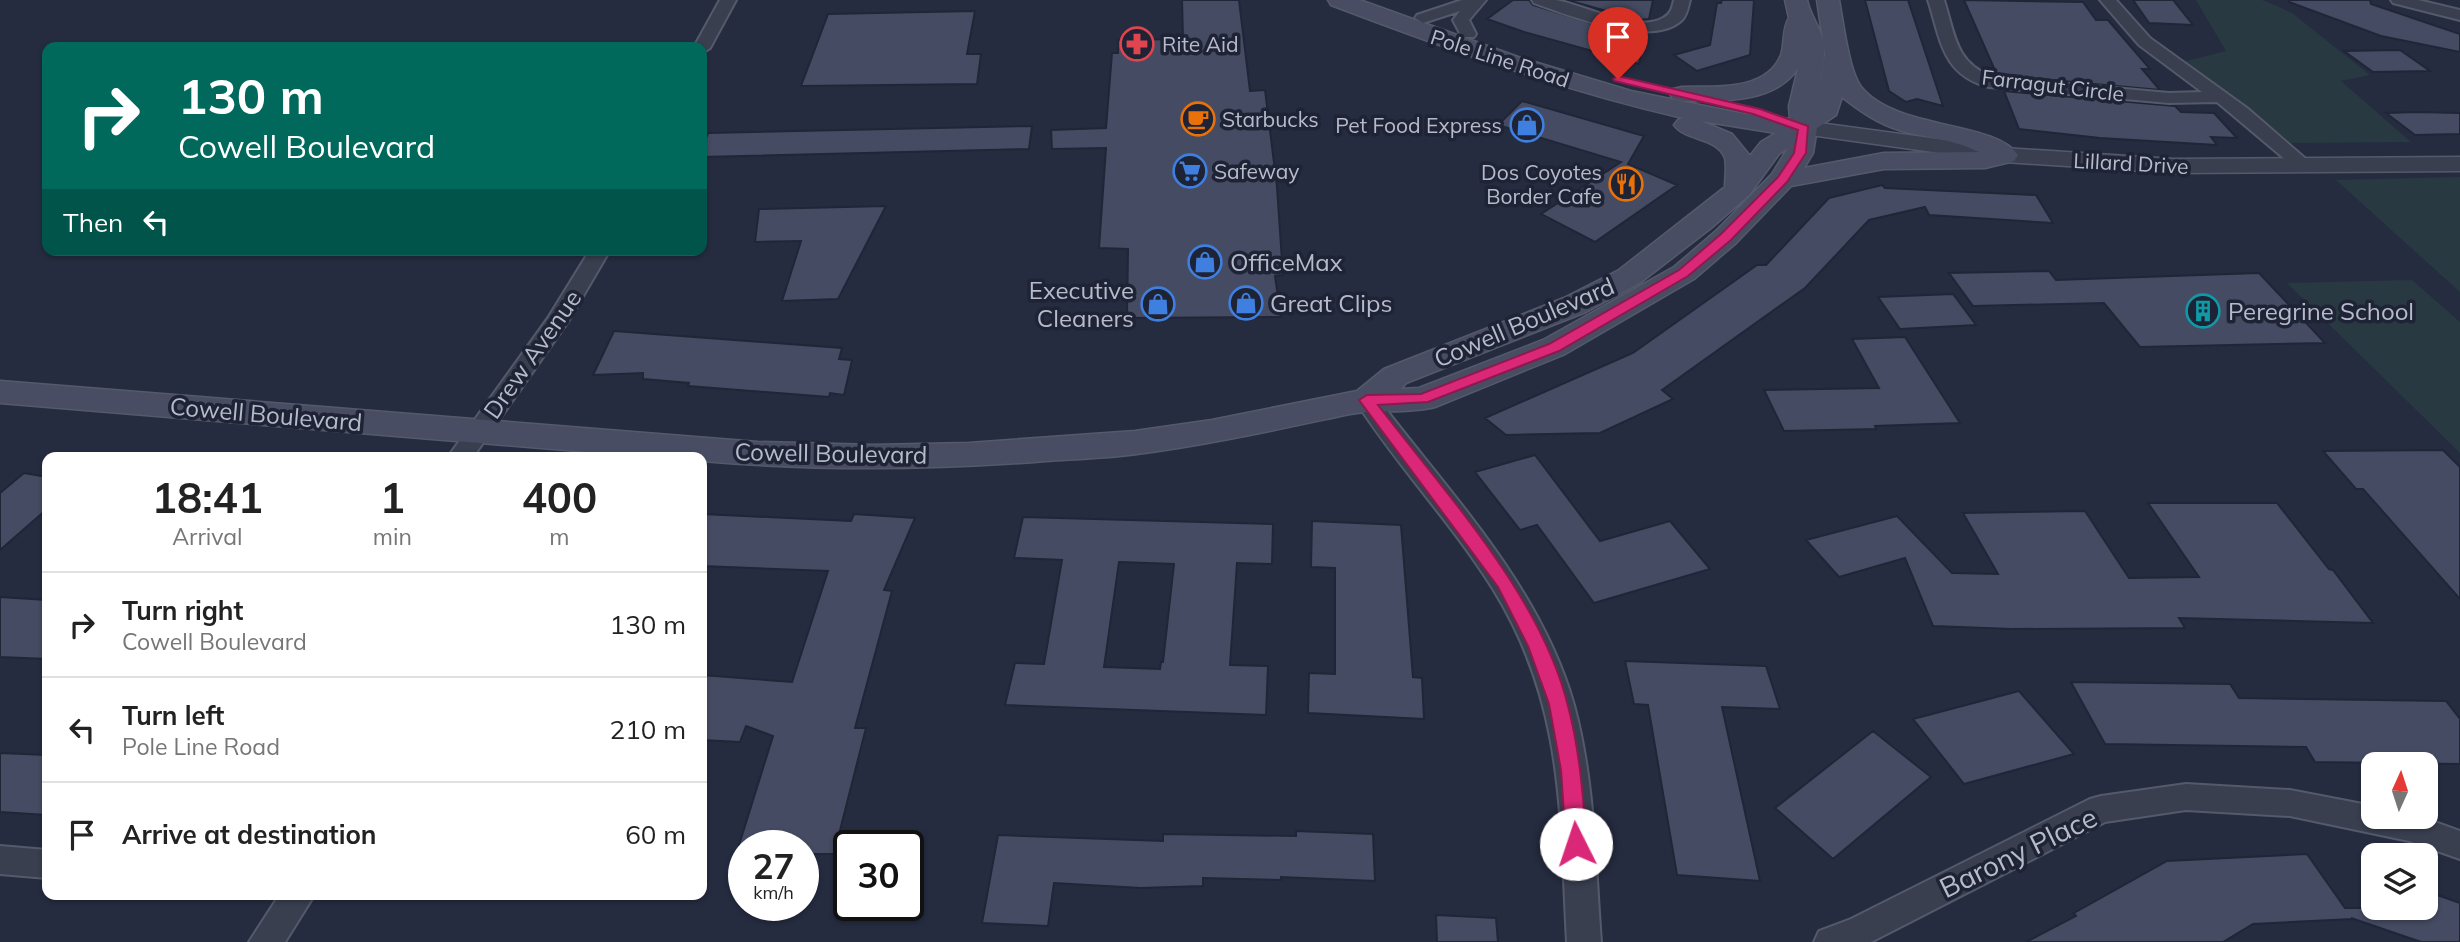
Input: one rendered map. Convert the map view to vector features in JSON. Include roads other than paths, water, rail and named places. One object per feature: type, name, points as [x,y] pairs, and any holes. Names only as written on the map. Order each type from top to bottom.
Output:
[{"type":"main road","name":"Pole Line Road","points":[[1339,0],[1512,66],[1748,124],[1804,128]]},
{"type":"main road","name":"Pole Line Road","points":[[1378,0],[1468,34],[1597,74],[1756,111],[1804,128]]},
{"type":"main road","name":"Cowell Boulevard","points":[[1367,400],[1395,376],[1575,305],[1630,276],[1701,222],[1739,189],[1770,148],[1828,110],[1838,53],[1828,0]]},
{"type":"main road","points":[[1682,94],[1727,93],[1750,89],[1779,74],[1792,58],[1797,7]]},
{"type":"main road","name":"Cowell Boulevard","points":[[707,452],[873,457],[1006,454],[1135,443],[1367,400],[1423,398],[1554,347],[1684,273],[1726,237],[1782,180],[1800,153],[1804,128],[1802,106],[1811,62],[1811,40],[1797,7]]},
{"type":"main road","points":[[1838,53],[1850,90],[1873,109],[1908,124],[1975,140],[2005,155]]},
{"type":"main road","points":[[1512,66],[1566,93],[1713,134],[1727,144],[1738,157],[1739,189]]},
{"type":"main road","points":[[1782,180],[1884,161],[1985,160],[2005,155]]},
{"type":"main road","name":"Cowell Boulevard","points":[[0,393],[469,444],[700,452]]},
{"type":"street","points":[[705,42],[728,0]]},
{"type":"street","points":[[1423,18],[1477,0]]},
{"type":"street","points":[[1468,34],[1461,20],[1477,0]]},
{"type":"street","points":[[1540,0],[1638,26],[1653,26],[1672,20],[1677,16],[1682,0]]},
{"type":"street","name":"Farragut Circle","points":[[1936,0],[1955,60],[1969,74],[1989,82],[2169,98],[2221,97]]},
{"type":"street","points":[[2108,0],[2122,22],[2151,50],[2221,97],[2306,167]]},
{"type":"street","points":[[2399,0],[2460,15]]},
{"type":"street","name":"Lillard Drive","points":[[1804,128],[2005,155],[2174,166],[2460,164]]},
{"type":"street","name":"Drew Avenue","points":[[469,444],[558,320],[596,256]]},
{"type":"street","points":[[1367,400],[1504,583],[1537,646],[1559,704],[1571,770],[1584,942]]},
{"type":"street","name":"Barony Place","points":[[1831,942],[1862,930],[2101,809],[2186,797],[2290,803],[2409,827],[2460,845]]},
{"type":"street","points":[[0,860],[42,864]]},
{"type":"street","points":[[266,942],[295,900]]},
{"type":"place","name":"Rite Aid","points":[[1137,44]]},
{"type":"place","name":"Starbucks","points":[[1198,119]]},
{"type":"place","name":"Pet Food Express","points":[[1527,125]]},
{"type":"place","name":"Safeway","points":[[1190,171]]},
{"type":"place","name":"Dos Coyotes Border Cafe","points":[[1626,184]]},
{"type":"place","name":"OfficeMax","points":[[1205,262]]},
{"type":"place","name":"Great Clips","points":[[1246,303]]},
{"type":"place","name":"Executive Cleaners","points":[[1158,304]]},
{"type":"place","name":"Peregrine School","points":[[2203,311]]}]
